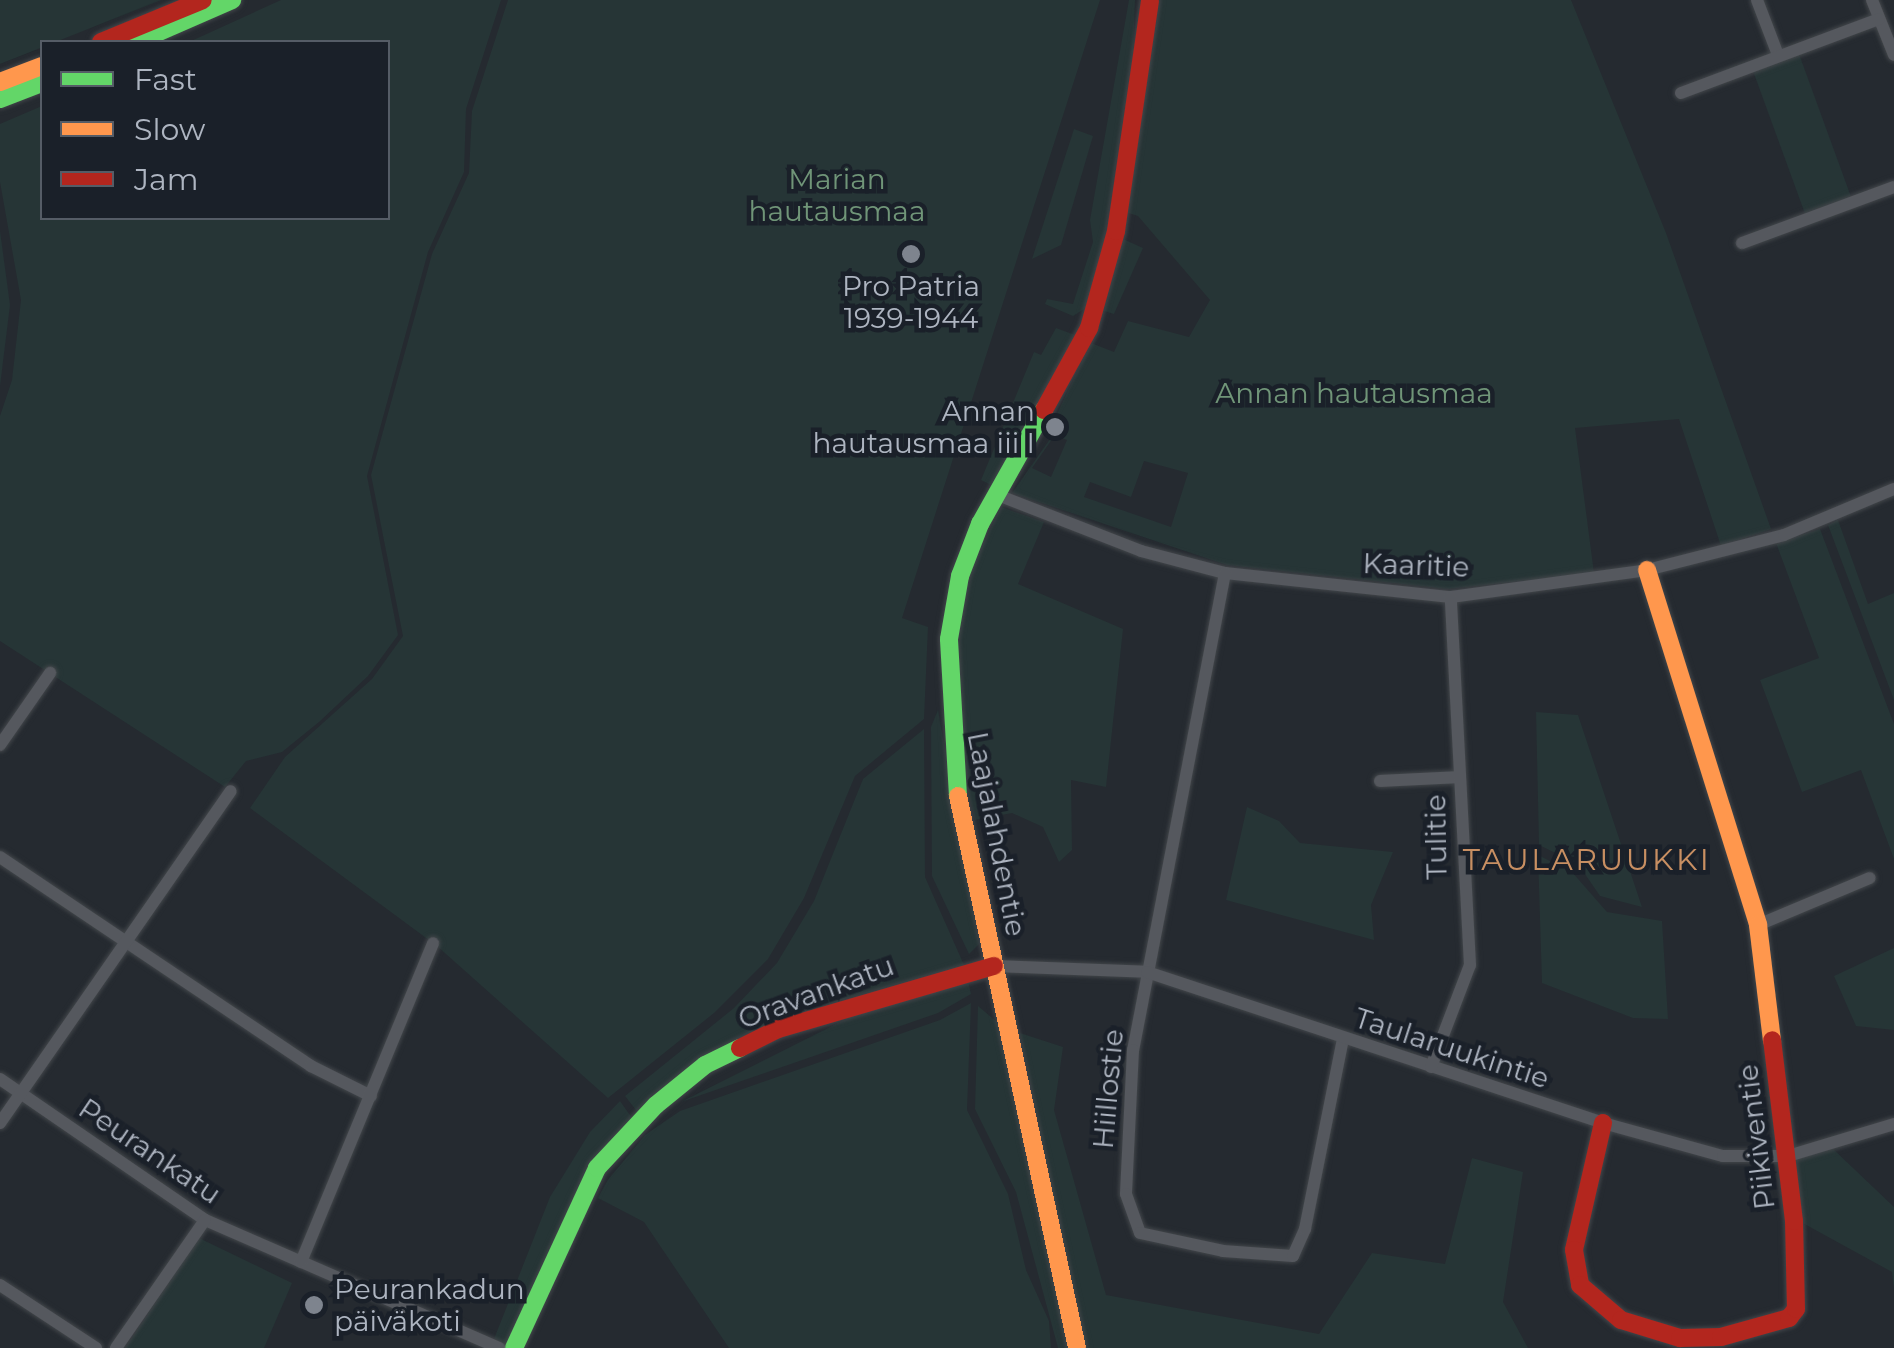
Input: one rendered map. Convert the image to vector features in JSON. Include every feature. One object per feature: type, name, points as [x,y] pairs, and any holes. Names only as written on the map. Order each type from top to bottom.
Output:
[{"type":"street","points":[[106,40],[204,0]]},
{"type":"street","points":[[141,40],[232,0]]},
{"type":"street","name":"Laajalahdentie","points":[[1078,1348],[953,771],[947,685],[960,576],[996,494],[1064,383],[1106,276],[1150,0]]},
{"type":"street","points":[[1757,0],[1778,55]]},
{"type":"street","points":[[1872,0],[1894,55]]},
{"type":"street","points":[[1680,93],[1880,19]]},
{"type":"street","points":[[0,82],[40,67]]},
{"type":"street","points":[[0,99],[40,84]]},
{"type":"street","points":[[1742,243],[1894,187]]},
{"type":"street","name":"Kaaritie","points":[[996,494],[1141,551],[1225,574],[1451,597],[1646,570],[1784,535],[1894,489]]},
{"type":"street","name":"Piikiventie","points":[[1603,1123],[1574,1269],[1580,1285],[1622,1320],[1680,1338],[1756,1330],[1779,1324],[1796,1309],[1788,1156],[1758,924],[1646,570]]},
{"type":"street","name":"Hiillostie","points":[[1225,574],[1133,1050],[1126,1194],[1134,1226],[1155,1239],[1293,1256],[1305,1229],[1342,1038]]},
{"type":"street","name":"Tulitie","points":[[1431,1067],[1470,965],[1451,597]]},
{"type":"street","points":[[0,745],[50,673]]},
{"type":"street","points":[[1380,781],[1460,777]]},
{"type":"street","points":[[0,1123],[231,791]]},
{"type":"street","points":[[0,857],[128,939],[311,1066],[370,1096]]},
{"type":"street","points":[[1758,924],[1870,878]]},
{"type":"street","points":[[301,1262],[432,942]]},
{"type":"street","name":"Taularuukintie","points":[[994,966],[1147,972],[1603,1123],[1724,1156],[1788,1156],[1894,1124]]},
{"type":"street","name":"Oravankatu","points":[[514,1348],[571,1213],[597,1168],[693,1075],[778,1029],[994,966]]},
{"type":"street","name":"Peurankatu","points":[[0,1079],[205,1220],[500,1348]]},
{"type":"street","points":[[116,1348],[205,1220]]},
{"type":"street","points":[[0,1285],[96,1348]]},
{"type":"green space","points":[[0,0],[161,0],[60,40],[40,40],[40,48],[0,64]]},
{"type":"green space","points":[[281,0],[501,0],[466,109],[464,172],[428,252],[367,476],[398,635],[368,676],[319,722],[282,752],[246,761],[225,787],[0,641],[0,416],[12,380],[21,300],[0,182],[0,124],[40,107],[40,220],[390,220],[390,40],[193,40]]},
{"type":"green space","name":"Marian hautausmaa","points":[[508,0],[1100,0],[902,618],[928,627],[924,719],[855,776],[804,898],[768,959],[714,1013],[608,1098],[437,946],[250,808],[285,757],[372,679],[403,636],[371,475],[432,254],[469,173],[472,111]]},
{"type":"green space","points":[[1129,0],[1135,0],[1133,52],[1103,247],[1086,308],[1073,316],[1045,304],[1047,299],[1073,304],[1093,242],[1090,220]]},
{"type":"green space","name":"Annan hautausmaa","points":[[1160,0],[1571,0],[1666,233],[1771,529],[1721,546],[1679,419],[1575,428],[1594,573],[1448,589],[1227,565],[1012,493],[1060,425],[1054,420],[1091,343],[1114,352],[1128,321],[1189,337],[1210,300],[1138,216],[1126,212]],"holes":[[[1055,435],[1067,440],[1051,477],[1032,468]],[[1144,461],[1188,473],[1171,527],[1084,497],[1090,482],[1131,497]]]},
{"type":"green space","points":[[1799,54],[1851,197],[1805,214],[1753,71]]},
{"type":"green space","points":[[1074,129],[1093,136],[1061,245],[1032,259]]},
{"type":"green space","points":[[0,231],[10,305],[0,386]]},
{"type":"green space","points":[[1123,239],[1143,248],[1114,314],[1104,311]]},
{"type":"green space","points":[[1056,328],[1075,335],[995,487],[981,480],[1034,352],[1041,355]]},
{"type":"green space","points":[[1001,507],[1044,522],[1018,584],[1123,629],[1106,787],[1071,780],[1072,850],[1059,862],[1043,827],[1012,813],[975,820],[960,761],[956,640],[967,578]]},
{"type":"green space","points":[[1838,520],[1868,604],[1894,593],[1894,700],[1828,525]]},
{"type":"green space","points":[[1820,529],[1894,724],[1894,859],[1861,770],[1802,792],[1760,680],[1819,658],[1776,543]]},
{"type":"green space","points":[[938,710],[979,944],[969,954],[932,876],[931,727]]},
{"type":"green space","points":[[1536,712],[1578,715],[1642,907],[1600,896],[1578,864],[1539,845]]},
{"type":"green space","points":[[924,729],[925,877],[964,965],[779,1018],[705,1056],[639,1114],[625,1096],[734,1008],[777,963],[814,901],[863,779]]},
{"type":"green space","points":[[1247,807],[1279,821],[1300,843],[1393,852],[1371,905],[1374,940],[1226,900]]},
{"type":"green space","points":[[1538,855],[1572,872],[1607,912],[1662,921],[1668,1019],[1633,1018],[1542,983]]},
{"type":"green space","points":[[1894,948],[1894,1030],[1856,1026],[1834,976]]},
{"type":"green space","points":[[967,976],[971,994],[938,1013],[681,1102],[858,1013]]},
{"type":"green space","points":[[971,1003],[967,1110],[1008,1194],[1026,1270],[1049,1321],[1051,1348],[729,1348],[644,1222],[598,1198],[607,1181],[645,1135],[680,1111],[940,1020]]},
{"type":"green space","points":[[978,1006],[997,1022],[1003,1041],[1071,1348],[1058,1348],[1016,1192],[975,1109]]},
{"type":"green space","points":[[1020,1033],[1063,1047],[1054,1110],[1106,1295],[1319,1334],[1372,1253],[1445,1264],[1472,1158],[1523,1172],[1503,1302],[1528,1348],[1084,1348]]},
{"type":"green space","points":[[620,1101],[632,1118],[591,1164],[509,1347],[494,1339],[550,1197],[590,1132]]},
{"type":"green space","points":[[1832,1148],[1894,1207],[1894,1289],[1892,1272],[1799,1221],[1794,1159]]},
{"type":"green space","points":[[199,1238],[292,1283],[264,1348],[125,1348]]},
{"type":"traffic: fast","points":[[141,40],[232,0]]},
{"type":"traffic: fast","points":[[0,99],[40,84]]},
{"type":"traffic: fast","points":[[958,796],[949,639],[960,576],[980,524],[1044,410]]},
{"type":"traffic: fast","points":[[514,1348],[597,1168],[656,1105],[705,1065],[740,1048]]},
{"type":"traffic: slow","points":[[0,82],[40,67]]},
{"type":"traffic: slow","points":[[1647,570],[1758,925],[1772,1040]]},
{"type":"traffic: slow","points":[[958,796],[1077,1348]]},
{"type":"traffic: jam","points":[[106,40],[203,0]]},
{"type":"traffic: jam","points":[[1044,410],[1089,328],[1116,231],[1150,0]]},
{"type":"traffic: jam","points":[[740,1048],[778,1029],[994,966]]},
{"type":"traffic: jam","points":[[1603,1123],[1574,1250],[1580,1285],[1621,1320],[1680,1338],[1721,1337],[1789,1318],[1796,1309],[1794,1221],[1772,1040]]},
{"type":"place","name":"Pro Patria 1939-1944","points":[[911,254]]},
{"type":"place","name":"Annan hautausmaa iii I","points":[[1055,427]]},
{"type":"place","name":"Peurankadun päiväkoti","points":[[314,1305]]},
{"type":"district","name":"TAULARUUKKI","points":[[1587,860]]}]
